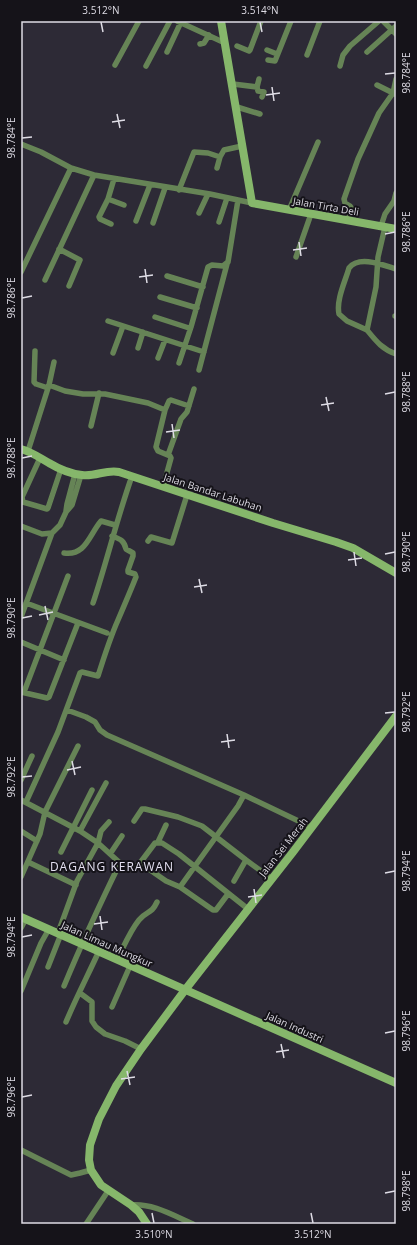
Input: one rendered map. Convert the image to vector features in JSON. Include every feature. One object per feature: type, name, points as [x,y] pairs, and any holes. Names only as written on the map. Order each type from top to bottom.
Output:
[{"type":"street","points":[[115,65],[139,21]]},
{"type":"street","points":[[146,66],[170,21]]},
{"type":"street","points":[[21,144],[41,152],[71,168],[94,175],[252,203],[222,21]]},
{"type":"street","points":[[237,46],[250,50],[261,21]]},
{"type":"street","points":[[268,60],[274,62],[291,21]]},
{"type":"street","points":[[307,55],[320,21]]},
{"type":"street","points":[[340,66],[346,50],[379,21]]},
{"type":"street","points":[[366,52],[394,30],[383,21]]},
{"type":"street","points":[[167,52],[179,22],[226,43]]},
{"type":"street","points":[[200,44],[204,43],[209,35]]},
{"type":"street","points":[[267,50],[277,54]]},
{"type":"street","points":[[258,79],[258,91],[264,92],[262,97]]},
{"type":"street","points":[[348,220],[352,209],[345,203],[344,199],[355,167],[379,113],[394,94],[396,79]]},
{"type":"street","points":[[233,84],[257,87]]},
{"type":"street","points":[[377,86],[394,94]]},
{"type":"street","points":[[237,107],[260,114]]},
{"type":"street","points":[[289,210],[318,142]]},
{"type":"street","points":[[217,168],[224,150],[242,146]]},
{"type":"street","points":[[179,190],[194,152],[208,153],[220,157]]},
{"type":"street","points":[[21,272],[71,168]]},
{"type":"street","points":[[45,280],[94,175]]},
{"type":"street","points":[[111,224],[100,219],[100,217],[108,199],[114,179]]},
{"type":"street","points":[[136,221],[150,185]]},
{"type":"street","points":[[153,223],[165,188]]},
{"type":"street","points":[[367,330],[376,287],[385,214],[394,201],[396,193]]},
{"type":"street","points":[[199,213],[208,194]]},
{"type":"street","points":[[219,222],[227,198]]},
{"type":"street","points":[[108,199],[124,205]]},
{"type":"street","points":[[199,370],[227,264],[238,200]]},
{"type":"street","name":"Jalan Tirta Deli","points":[[252,203],[396,229]]},
{"type":"street","points":[[296,257],[311,214]]},
{"type":"street","points":[[59,249],[80,260],[69,286]]},
{"type":"street","points":[[396,269],[362,261],[351,265],[338,306],[341,317],[367,330],[382,348],[396,354]]},
{"type":"street","points":[[179,363],[197,308],[202,287],[210,266],[223,266],[227,264]]},
{"type":"street","points":[[167,276],[202,287]]},
{"type":"street","points":[[160,297],[197,308]]},
{"type":"street","points":[[155,317],[189,328],[191,327]]},
{"type":"street","points":[[108,321],[204,352]]},
{"type":"street","points":[[113,352],[123,326]]},
{"type":"street","points":[[138,348],[143,332]]},
{"type":"street","points":[[158,358],[165,340]]},
{"type":"street","points":[[35,351],[34,382],[36,384],[83,394],[99,393],[148,403],[165,410]]},
{"type":"street","points":[[24,450],[49,386],[54,362]]},
{"type":"street","points":[[168,455],[181,419],[187,412],[194,389]]},
{"type":"street","points":[[91,426],[99,393]]},
{"type":"street","points":[[163,487],[171,460],[170,456],[156,448],[165,410],[169,401],[171,400],[189,406]]},
{"type":"street","name":"Jalan Bandar Labuhan","points":[[24,450],[61,469],[87,476],[115,471],[336,542],[353,548],[396,573]]},
{"type":"street","points":[[40,458],[22,497],[23,502],[47,509],[61,469]]},
{"type":"street","points":[[21,617],[52,533],[60,525],[66,512],[67,504],[78,474]]},
{"type":"street","points":[[93,603],[107,560],[115,525],[132,476]]},
{"type":"street","points":[[148,541],[152,537],[172,543],[187,495]]},
{"type":"street","points":[[64,553],[72,554],[81,550],[101,521],[115,525]]},
{"type":"street","points":[[22,528],[45,535],[52,533]]},
{"type":"street","points":[[112,536],[122,540],[126,549],[133,553],[128,572],[135,574],[136,577],[112,635],[98,676],[81,673],[74,688],[67,710],[24,801],[98,842],[120,863],[131,869],[140,863],[155,843],[158,842],[166,825]]},
{"type":"street","points":[[68,576],[40,650],[22,692],[48,697],[78,623]]},
{"type":"street","points":[[26,603],[106,633]]},
{"type":"street","points":[[21,642],[64,660]]},
{"type":"street","points":[[67,710],[95,722],[100,730],[108,735],[244,795],[312,827]]},
{"type":"street","name":"Jalan Sei Merah","points":[[91,1170],[89,1160],[90,1145],[99,1120],[116,1086],[141,1049],[185,990],[272,879],[396,716]]},
{"type":"street","points":[[21,877],[37,841],[45,812],[78,746]]},
{"type":"street","points":[[21,780],[32,756]]},
{"type":"street","points":[[80,831],[106,783]]},
{"type":"street","points":[[61,852],[92,790]]},
{"type":"street","points":[[180,888],[194,866],[238,806],[244,795]]},
{"type":"street","points":[[134,821],[142,809],[145,809],[178,816],[195,823],[217,836],[272,879]]},
{"type":"street","points":[[48,967],[76,885],[98,842],[101,831],[109,822]]},
{"type":"street","points":[[21,831],[37,841]]},
{"type":"street","points":[[110,854],[122,836]]},
{"type":"street","points":[[158,842],[173,850],[248,909]]},
{"type":"street","points":[[234,881],[246,860]]},
{"type":"street","points":[[28,862],[76,885]]},
{"type":"street","points":[[64,986],[120,863]]},
{"type":"street","points":[[140,863],[147,869],[215,911],[228,894]]},
{"type":"street","points":[[117,960],[136,925],[143,916],[152,912],[157,902]]},
{"type":"street","points":[[21,928],[23,918]]},
{"type":"street","name":"Jalan Limau Mungkur","points":[[23,918],[185,990]]},
{"type":"street","points":[[21,991],[34,958],[44,936],[49,929]]},
{"type":"street","points":[[66,1022],[99,951]]},
{"type":"street","points":[[112,1007],[130,966]]},
{"type":"street","name":"Jalan Industri","points":[[185,990],[396,1083]]},
{"type":"street","points":[[80,993],[92,1002],[92,1021],[96,1027],[105,1034],[114,1036],[141,1049]]},
{"type":"street","points":[[21,1150],[71,1175],[91,1170],[98,1182],[108,1191],[131,1205],[139,1212],[147,1224]]},
{"type":"street","points":[[86,1224],[108,1191]]},
{"type":"street","points":[[131,1205],[143,1205],[158,1209],[193,1224]]},
{"type":"district","name":"DAGANG KERAWAN","points":[[112,866]]}]
